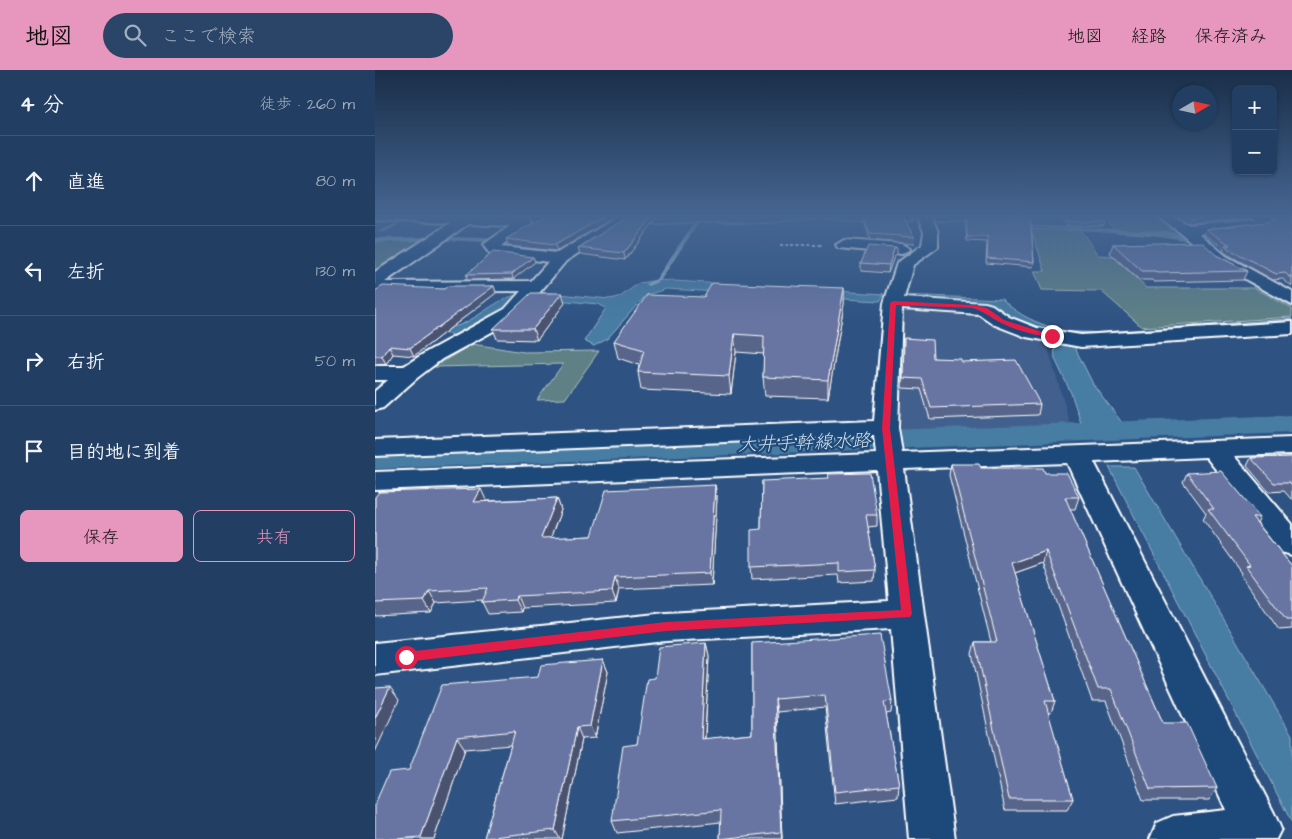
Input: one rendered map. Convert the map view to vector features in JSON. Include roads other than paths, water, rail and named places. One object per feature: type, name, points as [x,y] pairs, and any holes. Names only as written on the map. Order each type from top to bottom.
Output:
[{"type":"street","points":[[375,281],[417,251]]},
{"type":"street","points":[[495,251],[560,258]]},
{"type":"street","points":[[375,403],[409,373],[435,355],[512,313],[527,299],[535,286],[560,258],[572,251]]},
{"type":"street","points":[[925,251],[905,263],[894,298],[889,446],[906,614],[933,839]]},
{"type":"street","points":[[1210,251],[1220,259],[1292,299]]},
{"type":"street","points":[[375,287],[535,286]]},
{"type":"street","points":[[894,298],[985,309],[1002,321],[1033,333],[1081,341],[1097,342],[1219,331],[1292,328]]},
{"type":"street","points":[[375,372],[409,373]]},
{"type":"street","points":[[375,481],[889,446]]},
{"type":"street","points":[[375,448],[889,446],[1077,455],[1292,446]]},
{"type":"street","points":[[1215,450],[1292,544]]},
{"type":"street","points":[[1077,455],[1258,829],[1173,839]]},
{"type":"street","points":[[375,660],[666,627],[906,614]]},
{"type":"waterway","points":[[648,284],[658,280],[677,251]]},
{"type":"waterway","points":[[1234,273],[1292,306]]},
{"type":"waterway","points":[[1065,333],[1096,334],[1292,320]]},
{"type":"waterway","name":"大井手幹線水路","points":[[375,459],[1292,424]]}]
